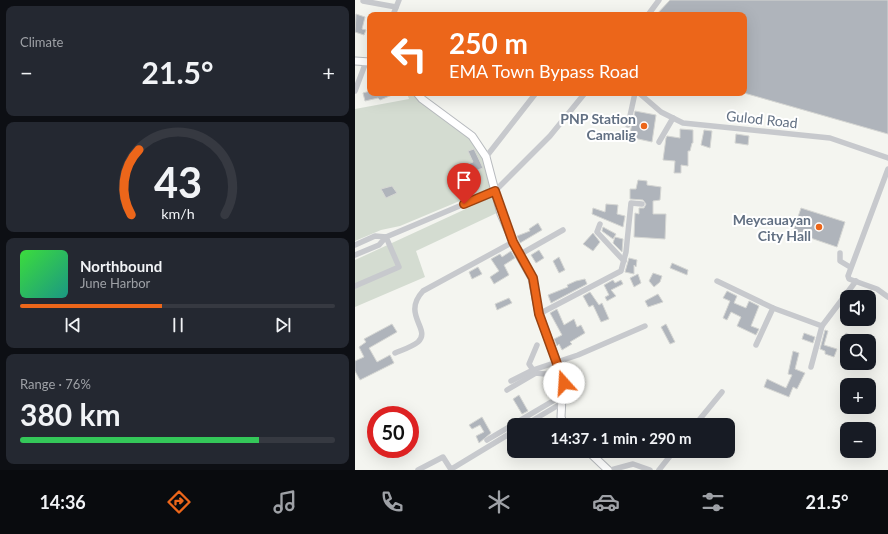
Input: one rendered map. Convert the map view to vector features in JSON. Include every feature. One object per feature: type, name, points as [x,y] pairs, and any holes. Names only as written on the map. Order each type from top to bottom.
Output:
[{"type":"main road","points":[[355,61],[367,62]]},
{"type":"main road","points":[[420,96],[472,136],[486,157],[495,191],[513,242],[519,256],[533,278],[539,314],[562,376],[564,383],[561,418]]},
{"type":"main road","points":[[596,458],[609,470]]},
{"type":"street","points":[[394,12],[399,0]]},
{"type":"street","points":[[649,12],[659,0]]},
{"type":"street","points":[[363,1],[396,7]]},
{"type":"street","points":[[355,91],[367,64]]},
{"type":"street","points":[[486,157],[534,96]]},
{"type":"street","points":[[355,255],[379,244],[386,237],[495,191],[550,136],[583,96]]},
{"type":"street","points":[[628,125],[634,96]]},
{"type":"street","name":"Gulod Road","points":[[642,96],[661,112],[683,123],[830,138],[888,158]]},
{"type":"street","points":[[659,142],[673,118]]},
{"type":"street","points":[[888,169],[851,267],[849,279],[877,289],[888,297]]},
{"type":"street","points":[[539,314],[621,272],[624,261],[631,203],[642,204]]},
{"type":"street","points":[[600,224],[597,232],[624,261]]},
{"type":"street","points":[[519,256],[563,230]]},
{"type":"street","points":[[355,245],[375,236],[386,237]]},
{"type":"street","points":[[355,286],[399,267],[386,237]]},
{"type":"street","points":[[395,353],[417,342],[421,337],[421,328],[414,308],[415,299],[423,291],[513,242]]},
{"type":"street","points":[[840,252],[840,261],[851,267]]},
{"type":"street","points":[[811,367],[821,326],[856,281]]},
{"type":"street","points":[[717,282],[773,308],[821,326]]},
{"type":"street","points":[[756,345],[773,308]]},
{"type":"street","points":[[511,381],[533,370],[579,355],[645,326]]},
{"type":"street","points":[[533,370],[529,364],[537,345]]},
{"type":"street","points":[[507,390],[536,373],[562,376]]},
{"type":"street","points":[[701,418],[722,392]]},
{"type":"street","points":[[487,440],[563,395]]},
{"type":"street","points":[[537,418],[562,403]]},
{"type":"street","points":[[418,470],[443,457],[450,468],[453,468],[507,435]]},
{"type":"street","points":[[659,470],[668,458]]},
{"type":"street","points":[[609,470],[633,464],[650,470]]},
{"type":"shaded area","points":[[408,96],[421,96],[447,116],[482,150],[493,187],[400,226],[381,230],[355,241],[355,109],[409,99]]},
{"type":"shaded area","points":[[496,195],[501,211],[416,251],[425,277],[355,307],[355,260]]},
{"type":"building","points":[[670,0],[888,0],[888,134],[747,94],[747,12],[659,12]]},
{"type":"building","points":[[356,14],[365,17],[362,29],[366,30],[364,35],[355,32]]},
{"type":"building","points":[[367,92],[367,96],[390,96],[380,100],[378,98],[365,101],[363,93]]},
{"type":"building","points":[[635,111],[656,115],[652,142],[629,137]]},
{"type":"building","points":[[680,129],[693,130],[693,143],[690,151],[688,151],[688,166],[681,165],[681,173],[674,173],[675,161],[663,160],[666,138],[667,136],[680,138]]},
{"type":"building","points":[[704,130],[712,131],[710,148],[701,145]]},
{"type":"building","points":[[736,134],[749,136],[748,145],[735,143]]},
{"type":"building","points":[[474,149],[483,168],[467,174],[463,166],[473,162],[468,151]]},
{"type":"building","points":[[638,180],[647,181],[647,185],[661,187],[660,200],[653,201],[653,214],[666,214],[665,239],[634,237],[635,213],[639,214],[639,208],[644,208],[646,204],[643,200],[630,199],[630,189],[636,189]]},
{"type":"building","points":[[392,186],[397,193],[386,198],[381,189]]},
{"type":"building","points":[[606,204],[618,205],[617,214],[625,216],[623,227],[592,214],[593,208],[605,212]]},
{"type":"building","name":"Meycauayan City Hall","points":[[801,208],[845,222],[837,247],[793,232]]},
{"type":"building","points":[[538,223],[542,230],[520,243],[517,236],[530,231],[529,229]]},
{"type":"building","points":[[603,227],[616,234],[613,239],[602,231]]},
{"type":"building","points":[[593,233],[600,242],[593,251],[583,244]]},
{"type":"building","points":[[615,237],[623,239],[622,252],[613,243]]},
{"type":"building","points":[[539,250],[544,258],[536,263],[531,255]]},
{"type":"building","points":[[511,251],[515,258],[504,265],[509,275],[494,284],[490,277],[499,271],[491,259],[500,254],[502,257]]},
{"type":"building","points":[[559,257],[565,270],[559,273],[553,261]]},
{"type":"building","points":[[629,258],[637,260],[636,267],[634,265],[634,274],[625,272]]},
{"type":"building","points":[[672,263],[688,270],[687,275],[670,268]]},
{"type":"building","points":[[478,267],[482,274],[472,279],[469,272]]},
{"type":"building","points":[[653,273],[662,276],[660,282],[654,287],[649,281]]},
{"type":"building","points":[[638,274],[641,283],[634,287],[630,278]]},
{"type":"building","points":[[585,279],[587,284],[551,303],[548,295],[568,287],[567,285],[576,281]]},
{"type":"building","points":[[613,280],[615,283],[621,280],[623,284],[611,290],[616,296],[607,301],[605,297],[609,295],[604,285]]},
{"type":"building","points":[[727,291],[737,296],[734,303],[746,308],[749,301],[759,306],[751,326],[759,329],[756,335],[737,326],[741,317],[731,312],[727,320],[723,318],[730,301],[723,298]]},
{"type":"building","points":[[590,292],[599,305],[602,303],[609,319],[601,322],[593,305],[589,307],[583,296]]},
{"type":"building","points":[[658,294],[663,302],[648,307],[645,301]]},
{"type":"building","points":[[509,298],[512,303],[497,310],[495,304]]},
{"type":"building","points":[[557,309],[564,325],[574,319],[577,327],[581,325],[585,333],[570,342],[572,344],[562,350],[559,344],[557,346],[554,339],[562,335],[550,313]]},
{"type":"building","points":[[392,324],[397,332],[369,348],[377,362],[390,355],[394,363],[360,380],[355,371],[355,361],[364,357],[359,347],[366,342],[364,339]]},
{"type":"building","points":[[666,324],[675,342],[670,344],[661,327]]},
{"type":"building","points":[[825,330],[828,331],[824,345],[837,349],[834,357],[825,354],[825,351],[820,349]]},
{"type":"building","points":[[804,333],[815,337],[813,343],[802,339]]},
{"type":"building","points":[[793,351],[799,353],[795,369],[805,373],[797,389],[793,387],[789,397],[764,387],[767,379],[786,388],[792,375],[788,374]]},
{"type":"building","points":[[519,395],[528,411],[522,414],[513,399]]},
{"type":"building","points":[[482,417],[491,433],[479,443],[476,436],[484,432],[480,425],[472,429],[469,425]]},
{"type":"place","name":"PNP Station Camalig","points":[[644,126]]},
{"type":"place","name":"Meycauayan City Hall","points":[[819,227]]},
{"type":"route","points":[[464,204],[495,191],[501,214],[513,242],[533,278],[539,314],[564,383]]}]
